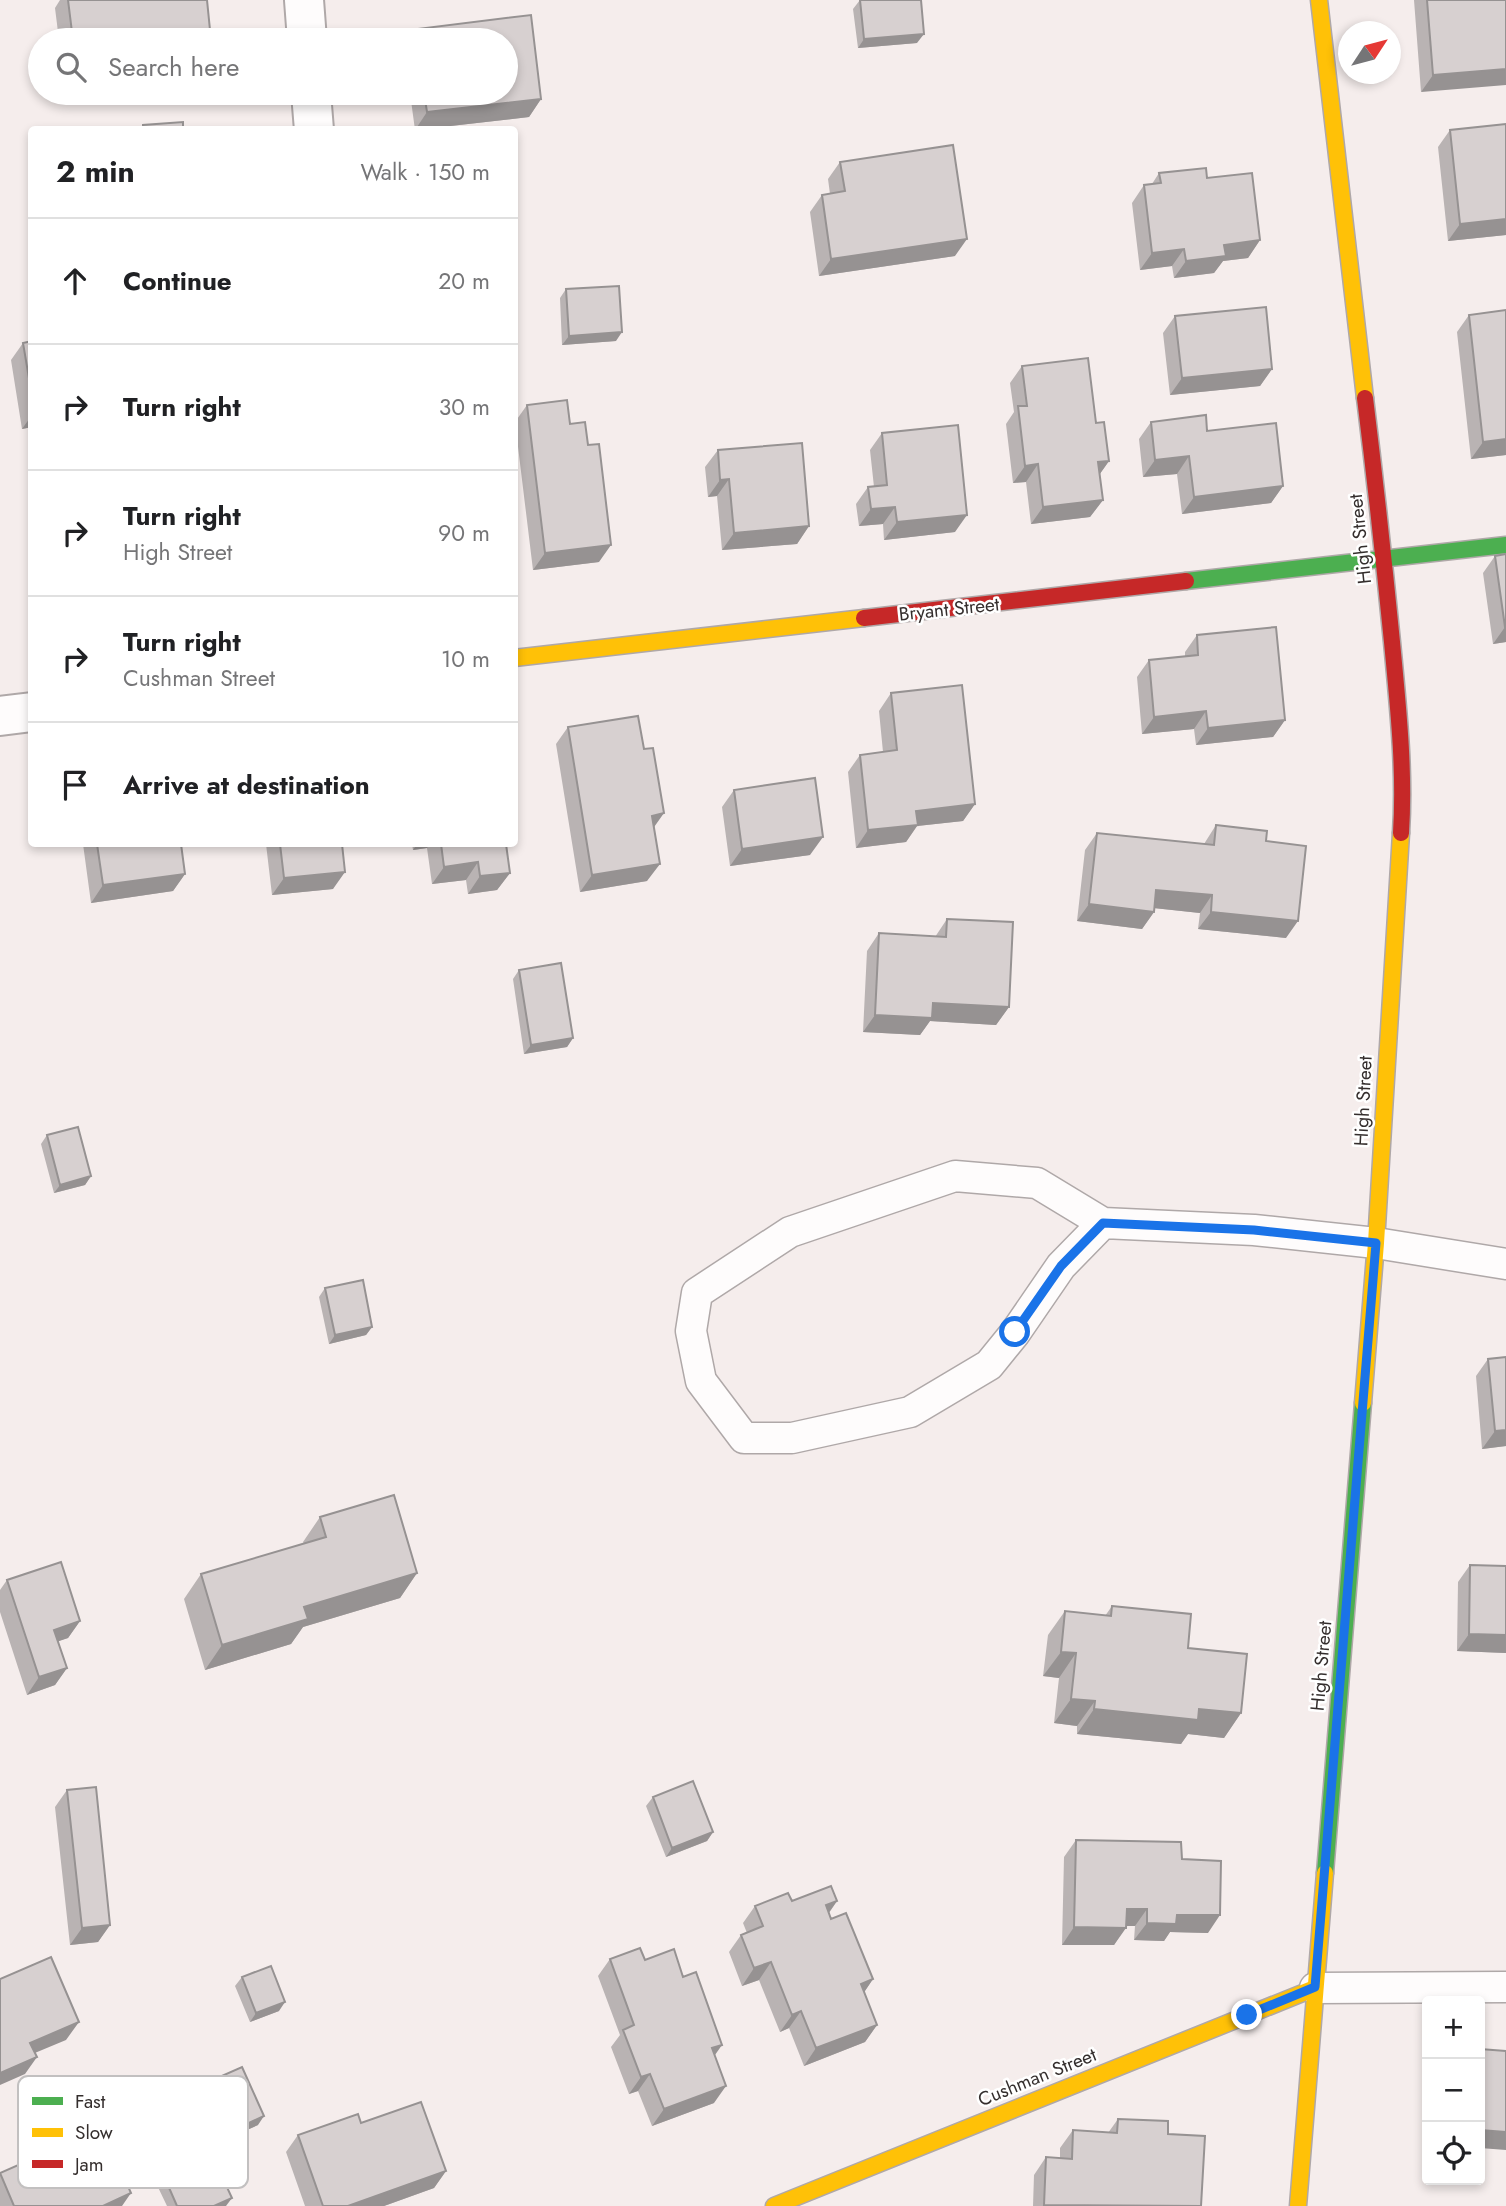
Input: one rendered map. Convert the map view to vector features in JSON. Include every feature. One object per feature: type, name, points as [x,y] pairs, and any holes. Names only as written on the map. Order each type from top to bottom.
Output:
[{"type":"street","points":[[303,0],[306,28]]},
{"type":"street","name":"High Street","points":[[1298,2206],[1376,1243],[1403,788],[1400,725],[1384,560],[1319,0]]},
{"type":"street","points":[[312,105],[314,126]]},
{"type":"street","name":"Bryant Street","points":[[518,658],[1506,545]]},
{"type":"street","points":[[0,716],[28,712]]},
{"type":"street","name":"Cushman Street","points":[[774,2206],[1315,1987]]},
{"type":"lane","points":[[1103,1223],[1061,1266],[989,1365],[910,1412],[792,1438],[744,1438],[701,1381],[691,1331],[697,1293],[790,1232],[955,1176],[1037,1183],[1103,1223],[1254,1230],[1376,1243],[1506,1264]]},
{"type":"lane","points":[[1315,1987],[1506,1987]]},
{"type":"building","points":[[68,0],[207,0],[210,28],[72,28]]},
{"type":"building","points":[[860,0],[921,0],[924,34],[864,39]]},
{"type":"building","points":[[1427,0],[1506,0],[1506,69],[1433,75]]},
{"type":"building","points":[[531,15],[541,99],[518,102],[518,28],[425,28]]},
{"type":"building","points":[[426,105],[488,105],[427,112]]},
{"type":"building","points":[[183,122],[183,126],[143,125]]},
{"type":"building","points":[[1506,124],[1506,219],[1460,224],[1450,130]]},
{"type":"building","points":[[953,145],[967,239],[831,259],[822,195],[845,191],[840,162]]},
{"type":"building","points":[[1206,168],[1207,178],[1252,173],[1260,240],[1224,245],[1226,256],[1186,261],[1184,249],[1152,253],[1144,185],[1161,183],[1159,173]]},
{"type":"building","points":[[619,286],[622,332],[569,336],[566,289]]},
{"type":"building","points":[[1266,307],[1272,369],[1182,378],[1175,316]]},
{"type":"building","points":[[1506,310],[1506,439],[1483,442],[1469,315]]},
{"type":"building","points":[[28,342],[28,372],[23,343]]},
{"type":"building","points":[[1088,358],[1096,423],[1104,422],[1109,461],[1098,462],[1103,500],[1043,507],[1038,464],[1025,466],[1018,406],[1027,406],[1022,366]]},
{"type":"building","points":[[567,400],[570,424],[585,422],[588,445],[599,444],[611,545],[545,553],[527,405]]},
{"type":"building","points":[[1206,415],[1207,431],[1276,423],[1283,486],[1194,497],[1189,456],[1155,460],[1151,422]]},
{"type":"building","points":[[958,425],[967,515],[897,522],[895,507],[871,509],[868,487],[887,485],[882,433]]},
{"type":"building","points":[[802,443],[809,526],[734,533],[729,479],[720,480],[718,450]]},
{"type":"building","points":[[1506,554],[1506,627],[1505,627],[1495,556]]},
{"type":"building","points":[[1276,627],[1285,720],[1208,728],[1206,711],[1154,717],[1149,660],[1198,655],[1197,635]]},
{"type":"building","points":[[962,685],[975,804],[916,811],[918,825],[868,830],[860,755],[897,750],[891,693]]},
{"type":"building","points":[[638,716],[644,749],[653,748],[664,813],[652,816],[660,864],[592,875],[568,727]]},
{"type":"building","points":[[815,778],[823,837],[742,849],[734,790]]},
{"type":"building","points":[[1216,825],[1267,831],[1266,841],[1306,846],[1298,921],[1211,912],[1212,895],[1156,890],[1154,912],[1089,904],[1097,833],[1214,845]]},
{"type":"building","points":[[97,847],[181,847],[185,874],[103,885]]},
{"type":"building","points":[[280,847],[342,847],[345,872],[284,878]]},
{"type":"building","points":[[441,847],[506,847],[510,873],[480,876],[478,862],[444,867]]},
{"type":"building","points":[[947,919],[1013,922],[1009,1007],[933,1003],[932,1018],[875,1015],[879,933],[946,937]]},
{"type":"building","points":[[561,963],[573,1038],[531,1045],[519,970]]},
{"type":"building","points":[[78,1127],[91,1176],[60,1185],[47,1135]]},
{"type":"building","points":[[363,1280],[372,1327],[335,1335],[325,1288]]},
{"type":"building","points":[[1506,1357],[1506,1430],[1495,1431],[1488,1359]]},
{"type":"building","points":[[394,1495],[417,1573],[304,1607],[308,1619],[222,1645],[201,1574],[326,1537],[320,1517]]},
{"type":"building","points":[[61,1562],[80,1621],[54,1630],[67,1668],[39,1677],[7,1580]]},
{"type":"building","points":[[1470,1565],[1506,1566],[1506,1635],[1469,1634]]},
{"type":"building","points":[[1112,1606],[1191,1614],[1188,1648],[1247,1654],[1241,1713],[1199,1709],[1198,1720],[1094,1709],[1095,1701],[1071,1699],[1076,1653],[1061,1652],[1065,1611],[1111,1616]]},
{"type":"building","points":[[693,1781],[713,1832],[672,1848],[653,1797]]},
{"type":"building","points":[[96,1787],[110,1925],[82,1928],[67,1790]]},
{"type":"building","points":[[1076,1840],[1181,1842],[1182,1859],[1221,1861],[1220,1915],[1177,1915],[1176,1924],[1147,1923],[1147,1909],[1127,1909],[1126,1928],[1074,1927]]},
{"type":"building","points":[[831,1886],[837,1901],[826,1905],[831,1919],[846,1913],[873,1979],[861,1984],[877,2025],[816,2048],[801,2011],[792,2015],[771,1962],[754,1968],[741,1935],[763,1926],[755,1906],[788,1893],[792,1901]]},
{"type":"building","points":[[640,1948],[645,1960],[674,1949],[683,1977],[696,1972],[722,2045],[712,2048],[726,2086],[664,2109],[650,2074],[641,2077],[623,2030],[634,2025],[610,1959]]},
{"type":"building","points":[[51,1957],[79,2022],[30,2043],[37,2057],[0,2073],[0,1979]]},
{"type":"building","points":[[271,1966],[285,2002],[256,2013],[242,1977]]},
{"type":"building","points":[[1485,2049],[1506,2051],[1506,2132],[1485,2130]]},
{"type":"building","points":[[242,2067],[246,2076],[222,2076]]},
{"type":"building","points":[[248,2080],[264,2116],[248,2123]]},
{"type":"building","points":[[421,2102],[446,2171],[348,2206],[323,2206],[298,2135],[358,2114],[361,2123]]},
{"type":"building","points":[[1118,2119],[1168,2121],[1168,2134],[1205,2136],[1201,2206],[1044,2205],[1046,2157],[1072,2159],[1073,2130],[1117,2133]]},
{"type":"building","points":[[18,2165],[18,2188],[129,2188],[131,2193],[103,2206],[14,2206],[0,2173]]},
{"type":"building","points":[[169,2188],[227,2188],[232,2198],[214,2206],[177,2206]]},
{"type":"traffic: fast","points":[[1186,581],[1506,545]]},
{"type":"traffic: fast","points":[[1325,1873],[1363,1403]]},
{"type":"traffic: slow","points":[[1319,0],[1365,398]]},
{"type":"traffic: slow","points":[[518,658],[864,618]]},
{"type":"traffic: slow","points":[[1363,1403],[1376,1243],[1401,833]]},
{"type":"traffic: slow","points":[[1298,2206],[1325,1873]]},
{"type":"traffic: slow","points":[[774,2206],[1315,1988]]},
{"type":"traffic: jam","points":[[1365,398],[1399,714],[1401,833]]},
{"type":"traffic: jam","points":[[864,618],[1186,581]]},
{"type":"route","points":[[1015,1332],[1061,1266],[1103,1223],[1254,1230],[1376,1243],[1315,1987],[1247,2015]]}]
